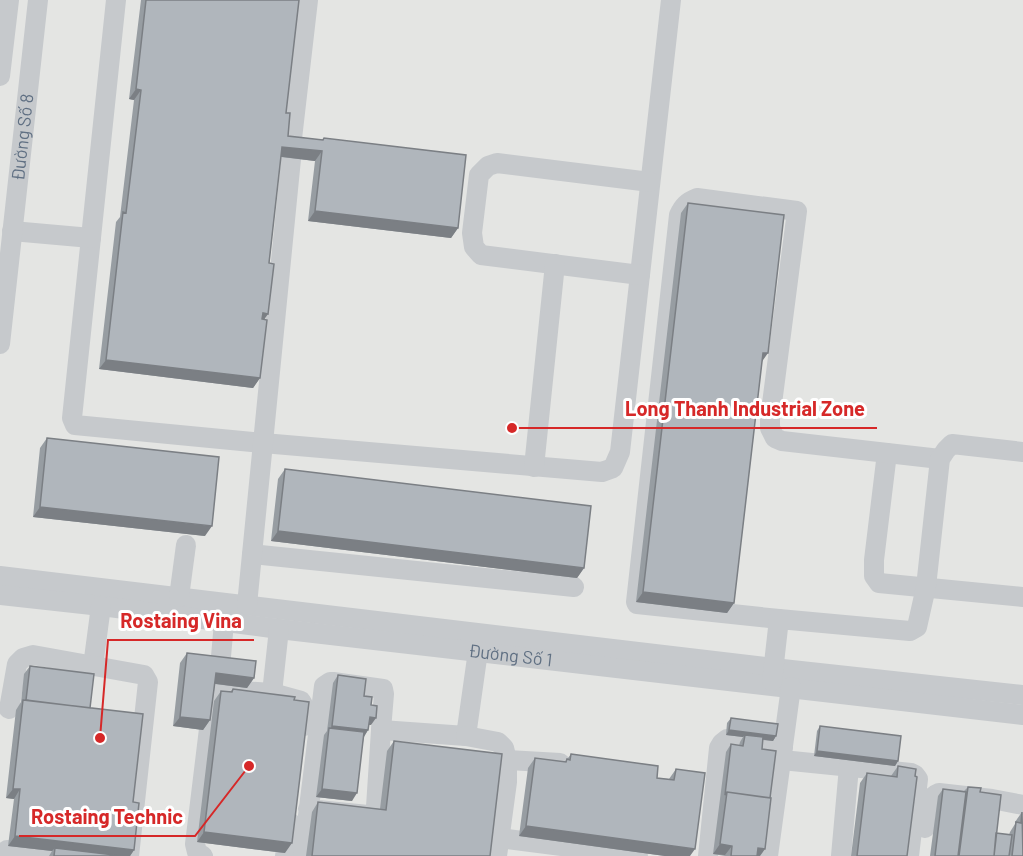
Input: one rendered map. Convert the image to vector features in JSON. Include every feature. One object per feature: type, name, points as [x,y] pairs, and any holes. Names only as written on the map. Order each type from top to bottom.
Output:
[{"type":"street","name":"Đường Số 8","points":[[0,76],[9,0]]},
{"type":"street","name":"Đường Số 8","points":[[0,344],[38,0]]},
{"type":"street","points":[[116,0],[72,418],[75,425],[602,472],[613,468],[620,452],[671,0]]},
{"type":"street","points":[[247,604],[291,149],[308,0]]},
{"type":"street","points":[[291,149],[315,144]]},
{"type":"street","points":[[465,163],[488,166]]},
{"type":"street","points":[[640,274],[481,255],[474,247],[472,233],[479,174],[488,166],[497,163],[650,182]]},
{"type":"street","points":[[940,459],[782,441],[775,438],[770,428],[770,419],[797,211],[697,198],[682,207],[679,215],[636,602],[638,604],[910,631],[917,627],[926,587],[940,459],[952,444],[1023,452]]},
{"type":"street","points":[[12,231],[91,238]]},
{"type":"street","points":[[534,467],[555,264]]},
{"type":"street","points":[[887,453],[874,560],[874,576],[879,584],[1023,597]]},
{"type":"street","points":[[179,597],[186,545]]},
{"type":"street","points":[[252,554],[574,587]]},
{"type":"street","name":"Đường Số 1","points":[[0,576],[247,604],[772,676],[792,687],[1023,715]]},
{"type":"street","name":"Đường Số 1","points":[[0,595],[478,651],[1023,695]]},
{"type":"street","points":[[93,666],[101,606]]},
{"type":"street","points":[[772,676],[779,619]]},
{"type":"street","points":[[203,856],[197,852],[195,844],[224,622]]},
{"type":"street","points":[[272,693],[279,629]]},
{"type":"street","points":[[466,736],[478,651]]},
{"type":"street","points":[[9,710],[18,664],[23,657],[33,655],[144,675],[148,682],[129,856]]},
{"type":"street","points":[[218,681],[227,690],[272,693],[301,701],[306,710],[285,856]]},
{"type":"street","points":[[303,856],[308,809],[324,686],[333,682],[383,689],[376,807],[373,813],[368,815],[308,809]]},
{"type":"street","points":[[768,856],[792,687]]},
{"type":"street","points":[[381,730],[466,736],[498,742],[504,748],[507,760],[507,782],[499,847],[639,856]]},
{"type":"street","points":[[708,856],[719,748],[727,739],[782,754],[849,767],[915,775],[918,778],[909,856]]},
{"type":"street","points":[[507,760],[562,763]]},
{"type":"street","points":[[841,856],[849,767]]},
{"type":"street","points":[[693,856],[698,850],[704,788]]},
{"type":"street","points":[[922,856],[927,804],[932,795],[939,792],[1023,805]]},
{"type":"street","points":[[7,850],[63,856]]},
{"type":"shaded area","points":[[0,0],[1023,0],[1023,856],[0,856]]},
{"type":"building","points":[[146,0],[299,0],[286,113],[290,113],[288,136],[323,140],[324,138],[466,155],[458,228],[315,211],[322,151],[282,147],[269,263],[274,264],[268,314],[263,313],[262,319],[267,320],[260,378],[106,360],[123,212],[126,213],[141,90],[136,89]]},
{"type":"building","points":[[688,203],[784,215],[768,353],[763,353],[734,603],[643,592]]},
{"type":"building","points":[[47,438],[219,457],[212,526],[40,507]]},
{"type":"building","points":[[285,469],[591,506],[584,568],[278,531]]},
{"type":"building","points":[[187,653],[256,661],[254,678],[216,673],[210,720],[180,717]]},
{"type":"building","points":[[30,666],[94,674],[90,708],[26,700]]},
{"type":"building","points":[[338,675],[366,679],[364,696],[372,697],[371,705],[377,706],[376,718],[370,717],[368,730],[332,726]]},
{"type":"building","points":[[233,689],[295,697],[294,700],[309,702],[292,843],[204,832],[221,691],[232,692]]},
{"type":"building","points":[[23,700],[143,714],[133,802],[139,803],[134,850],[15,836],[20,789],[13,789]]},
{"type":"building","points":[[731,718],[778,724],[776,736],[729,730]]},
{"type":"building","points":[[820,726],[901,736],[898,761],[817,751]]},
{"type":"building","points":[[329,728],[364,732],[357,793],[322,789]]},
{"type":"building","points":[[745,735],[763,737],[762,749],[776,751],[770,798],[727,792],[725,795],[731,744],[743,746]]},
{"type":"building","points":[[394,741],[502,754],[490,856],[312,856],[318,802],[386,810]]},
{"type":"building","points":[[571,754],[658,766],[657,778],[674,780],[676,769],[705,773],[695,849],[526,826],[535,758],[566,762],[567,759],[570,760]]},
{"type":"building","points":[[898,766],[916,769],[915,776],[917,777],[907,856],[857,856],[867,773],[897,777]]},
{"type":"building","points":[[968,787],[981,788],[980,792],[1001,795],[994,856],[959,856]]},
{"type":"building","points":[[943,789],[966,792],[958,856],[935,856]]},
{"type":"building","points":[[727,792],[771,798],[765,849],[758,848],[757,856],[731,856],[732,846],[720,844]]},
{"type":"building","points":[[1022,812],[1023,856],[1012,856],[1016,822],[1021,823]]},
{"type":"building","points":[[996,833],[1012,835],[1009,856],[994,856]]},
{"type":"building","points":[[55,848],[123,856],[54,856]]},
{"type":"place","name":"Long Thanh Industrial Zone","points":[[512,428]]},
{"type":"place","name":"Rostaing Vina","points":[[100,738]]},
{"type":"place","name":"Rostaing Technic","points":[[249,766]]}]
